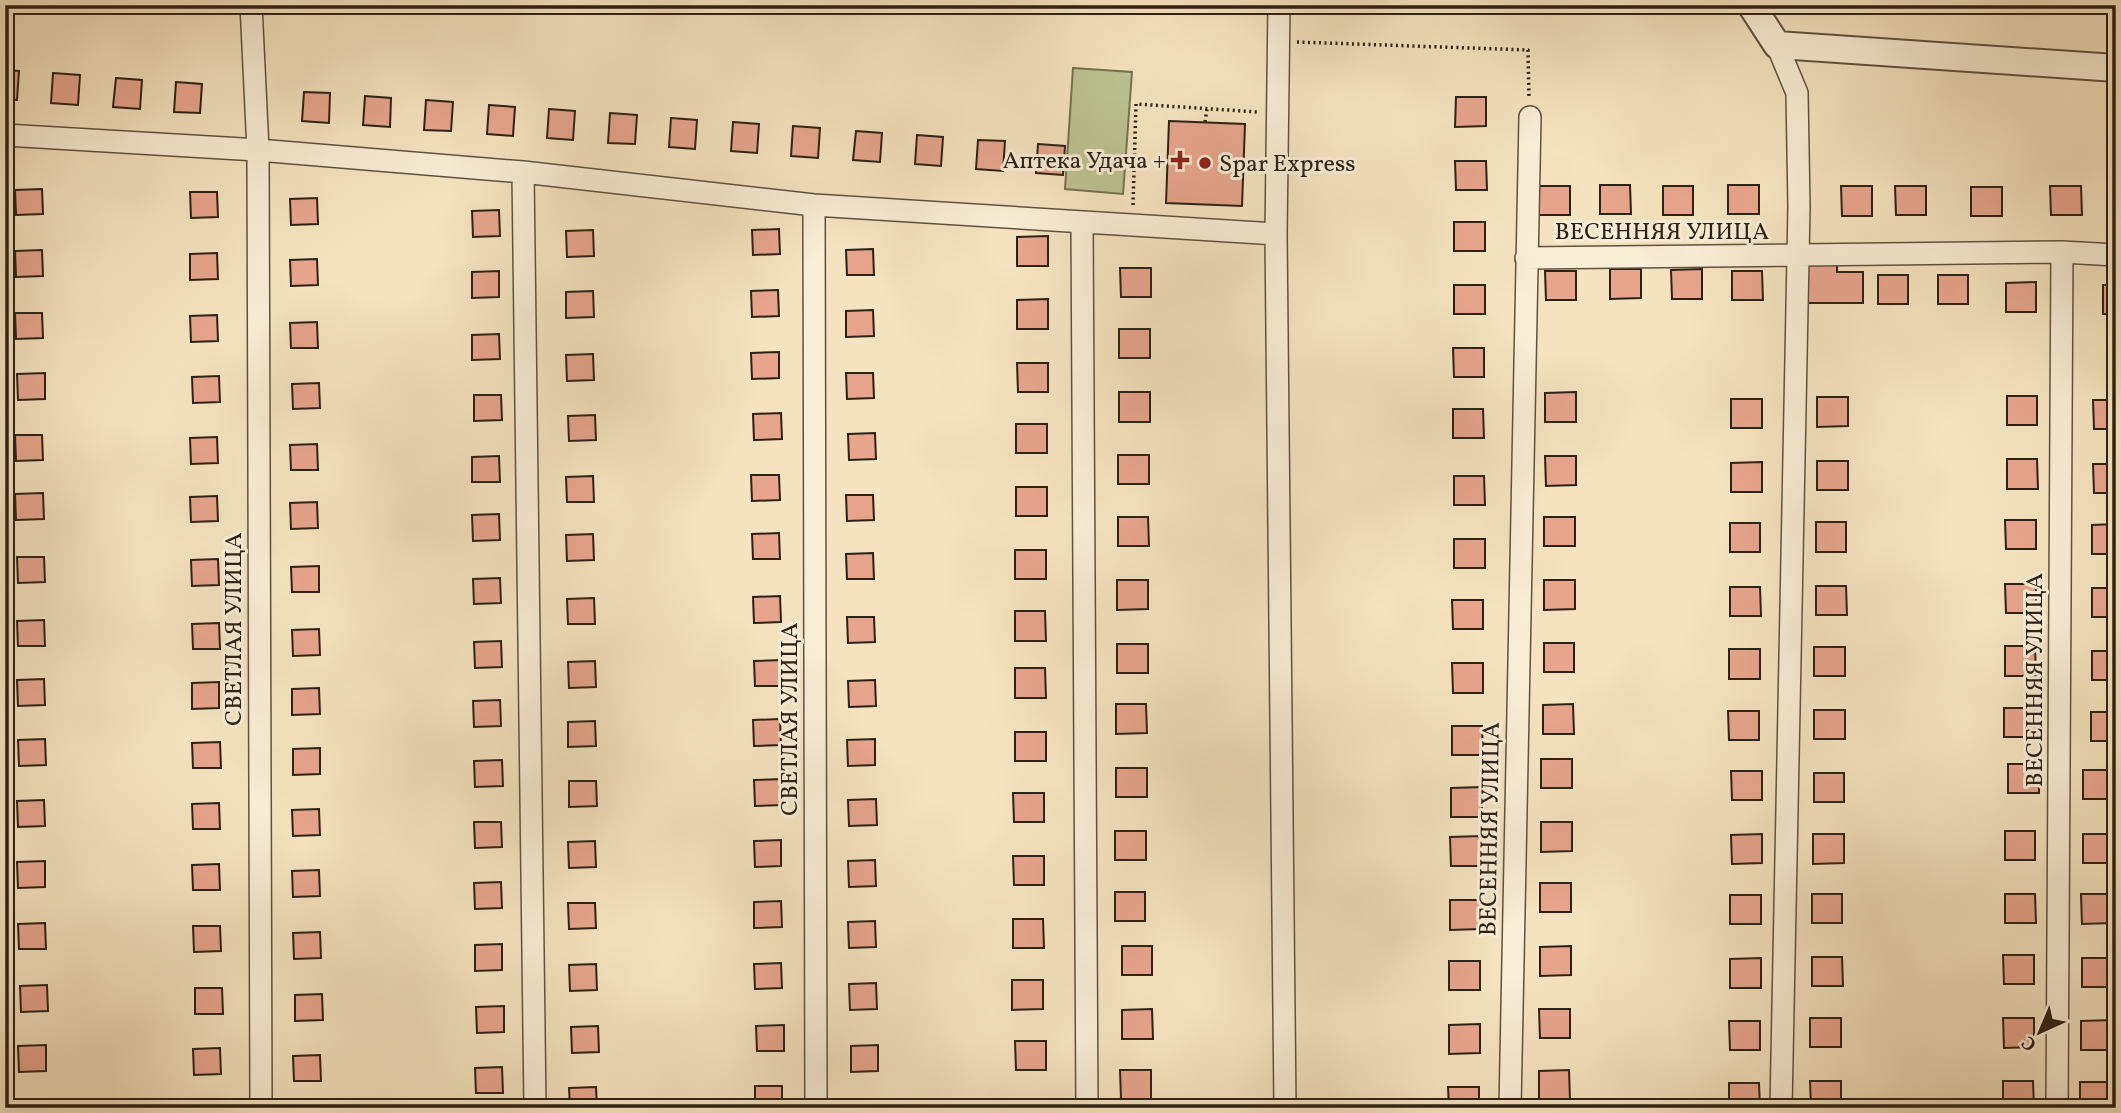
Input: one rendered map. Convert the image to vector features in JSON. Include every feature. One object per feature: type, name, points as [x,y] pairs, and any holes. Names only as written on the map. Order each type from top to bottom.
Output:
[{"type":"street","name":"СВЕТЛАЯ УЛИЦА","points":[[251,5],[258,150],[261,1108]]},
{"type":"street","points":[[1279,5],[1276,234],[1285,1108]]},
{"type":"street","points":[[1751,5],[1777,45],[1797,93],[1799,256]]},
{"type":"street","points":[[1777,45],[2116,68]]},
{"type":"street","name":"ВЕСЕННЯЯ УЛИЦА","points":[[1510,1108],[1530,117]]},
{"type":"street","points":[[5,135],[258,150],[523,172],[814,205],[1276,234]]},
{"type":"street","points":[[523,172],[535,1108]]},
{"type":"street","name":"СВЕТЛАЯ УЛИЦА","points":[[814,205],[816,1108]]},
{"type":"street","points":[[1082,223],[1087,1108]]},
{"type":"street","name":"ВЕСЕННЯЯ УЛИЦА","points":[[1526,258],[2062,252],[2116,255]]},
{"type":"street","name":"ВЕСЕННЯЯ УЛИЦА","points":[[2057,1108],[2062,252]]},
{"type":"street","name":"ВЕСЕННЯЯ УЛИЦА","points":[[1781,1108],[1799,256]]},
{"type":"path","points":[[1278,41],[1528,50],[1530,117]]},
{"type":"path","points":[[1132,226],[1136,104],[1278,114]]},
{"type":"path","points":[[1205,122],[1207,109]]},
{"type":"green space","points":[[1073,68],[1132,72],[1123,194],[1065,189]]},
{"type":"building","points":[[5,70],[19,71],[17,100],[5,99]]},
{"type":"building","points":[[53,73],[80,75],[78,105],[51,103]]},
{"type":"building","points":[[116,78],[142,80],[140,109],[113,107]]},
{"type":"building","points":[[176,82],[202,84],[200,113],[174,112]]},
{"type":"building","points":[[304,92],[330,93],[329,123],[302,121]]},
{"type":"building","points":[[365,96],[391,98],[390,127],[363,125]]},
{"type":"building","points":[[1456,97],[1486,97],[1486,126],[1455,127]]},
{"type":"building","points":[[426,100],[453,102],[451,131],[424,130]]},
{"type":"building","points":[[489,105],[515,107],[513,136],[487,134]]},
{"type":"building","points":[[549,109],[575,111],[573,140],[547,138]]},
{"type":"building","points":[[610,113],[637,115],[635,144],[608,143]]},
{"type":"building","points":[[671,118],[697,120],[695,149],[669,147]]},
{"type":"building","name":"Spar Express","points":[[1169,121],[1245,124],[1242,206],[1166,203]]},
{"type":"building","points":[[733,122],[759,124],[757,153],[731,151]]},
{"type":"building","points":[[793,126],[820,128],[818,158],[791,156]]},
{"type":"building","points":[[856,131],[882,133],[880,162],[853,160]]},
{"type":"building","points":[[917,135],[943,137],[941,166],[915,164]]},
{"type":"building","points":[[978,140],[1005,141],[1003,171],[976,169]]},
{"type":"building","points":[[1038,144],[1065,146],[1063,175],[1036,173]]},
{"type":"building","points":[[1455,161],[1486,161],[1487,190],[1456,190]]},
{"type":"building","points":[[1600,185],[1630,185],[1631,214],[1600,214]]},
{"type":"building","points":[[1728,185],[1759,185],[1759,214],[1728,214]]},
{"type":"building","points":[[1539,186],[1570,186],[1570,215],[1539,215]]},
{"type":"building","points":[[1663,186],[1693,186],[1693,215],[1663,215]]},
{"type":"building","points":[[1841,186],[1872,186],[1872,216],[1842,216]]},
{"type":"building","points":[[1895,186],[1926,186],[1926,215],[1896,215]]},
{"type":"building","points":[[2050,186],[2081,186],[2082,215],[2051,215]]},
{"type":"building","points":[[1971,187],[2002,187],[2002,216],[1971,216]]},
{"type":"building","points":[[42,189],[43,214],[16,215],[15,190]]},
{"type":"building","points":[[190,192],[217,192],[218,217],[191,218]]},
{"type":"building","points":[[317,198],[318,224],[291,225],[290,199]]},
{"type":"building","points":[[499,210],[500,236],[473,237],[472,211]]},
{"type":"building","points":[[1454,222],[1485,222],[1485,251],[1454,251]]},
{"type":"building","points":[[779,229],[780,254],[753,255],[752,230]]},
{"type":"building","points":[[593,230],[594,256],[567,257],[566,231]]},
{"type":"building","points":[[1048,236],[1048,266],[1017,266],[1017,237]]},
{"type":"building","points":[[873,249],[874,275],[847,275],[846,250]]},
{"type":"building","points":[[42,250],[43,276],[16,277],[15,251]]},
{"type":"building","points":[[217,253],[218,279],[190,280],[190,254]]},
{"type":"building","points":[[317,259],[318,285],[291,286],[290,260]]},
{"type":"building","points":[[1806,262],[1837,263],[1837,272],[1863,272],[1863,303],[1806,303]]},
{"type":"building","points":[[1120,268],[1151,268],[1151,297],[1121,297]]},
{"type":"building","points":[[1610,269],[1641,269],[1641,298],[1610,299]]},
{"type":"building","points":[[1702,269],[1702,299],[1672,299],[1671,270]]},
{"type":"building","points":[[499,271],[499,297],[472,298],[472,272]]},
{"type":"building","points":[[1545,271],[1576,271],[1576,300],[1546,300]]},
{"type":"building","points":[[1732,271],[1762,271],[1763,300],[1732,300]]},
{"type":"building","points":[[1878,275],[1908,275],[1908,304],[1878,304]]},
{"type":"building","points":[[1938,275],[1968,275],[1968,304],[1938,304]]},
{"type":"building","points":[[2036,282],[2036,312],[2006,312],[2006,283]]},
{"type":"building","points":[[1454,285],[1485,285],[1485,314],[1454,314]]},
{"type":"building","points":[[2103,285],[2116,285],[2116,314],[2103,314]]},
{"type":"building","points":[[778,290],[779,316],[752,317],[751,291]]},
{"type":"building","points":[[593,291],[594,317],[566,318],[566,292]]},
{"type":"building","points":[[1048,299],[1048,329],[1017,329],[1017,300]]},
{"type":"building","points":[[873,310],[874,336],[846,337],[846,311]]},
{"type":"building","points":[[15,313],[42,313],[43,338],[16,339]]},
{"type":"building","points":[[217,315],[218,341],[191,342],[190,316]]},
{"type":"building","points":[[317,322],[318,348],[291,348],[290,323]]},
{"type":"building","points":[[1119,329],[1150,329],[1150,358],[1119,358]]},
{"type":"building","points":[[499,334],[500,359],[472,360],[472,335]]},
{"type":"building","points":[[1453,348],[1484,348],[1484,377],[1454,377]]},
{"type":"building","points":[[779,352],[779,378],[752,379],[751,353]]},
{"type":"building","points":[[593,354],[594,380],[567,381],[566,355]]},
{"type":"building","points":[[1017,363],[1048,363],[1048,392],[1018,392]]},
{"type":"building","points":[[45,373],[45,399],[18,400],[17,374]]},
{"type":"building","points":[[846,373],[873,373],[874,398],[847,399]]},
{"type":"building","points":[[219,376],[220,402],[193,403],[192,377]]},
{"type":"building","points":[[319,383],[320,408],[293,409],[292,384]]},
{"type":"building","points":[[1119,392],[1150,392],[1150,422],[1119,422]]},
{"type":"building","points":[[1576,392],[1576,422],[1545,422],[1545,393]]},
{"type":"building","points":[[474,395],[501,395],[502,420],[474,421]]},
{"type":"building","points":[[2007,396],[2037,396],[2037,425],[2007,425]]},
{"type":"building","points":[[1817,397],[1848,397],[1848,426],[1817,427]]},
{"type":"building","points":[[1731,399],[1762,399],[1762,428],[1731,428]]},
{"type":"building","points":[[2093,400],[2116,400],[2116,429],[2094,429]]},
{"type":"building","points":[[1453,409],[1483,409],[1484,438],[1453,438]]},
{"type":"building","points":[[781,413],[782,439],[754,440],[753,414]]},
{"type":"building","points":[[595,415],[596,440],[569,441],[568,416]]},
{"type":"building","points":[[1016,424],[1047,424],[1047,453],[1016,453]]},
{"type":"building","points":[[875,433],[876,459],[849,460],[848,434]]},
{"type":"building","points":[[15,435],[42,435],[43,460],[16,461]]},
{"type":"building","points":[[217,437],[218,463],[191,464],[190,438]]},
{"type":"building","points":[[317,444],[318,470],[291,470],[290,445]]},
{"type":"building","points":[[1118,455],[1149,455],[1149,484],[1118,484]]},
{"type":"building","points":[[499,456],[500,482],[472,482],[472,457]]},
{"type":"building","points":[[1545,456],[1576,456],[1576,485],[1546,486]]},
{"type":"building","points":[[2007,459],[2037,459],[2038,489],[2007,489]]},
{"type":"building","points":[[1817,461],[1848,461],[1848,490],[1817,490]]},
{"type":"building","points":[[1762,462],[1762,492],[1731,492],[1731,463]]},
{"type":"building","points":[[2093,464],[2116,464],[2116,493],[2094,493]]},
{"type":"building","points":[[751,475],[779,475],[780,500],[752,501]]},
{"type":"building","points":[[593,476],[594,502],[567,502],[566,477]]},
{"type":"building","points":[[1454,476],[1484,476],[1485,505],[1454,505]]},
{"type":"building","points":[[1016,487],[1047,487],[1047,516],[1016,516]]},
{"type":"building","points":[[43,493],[44,519],[16,520],[15,494]]},
{"type":"building","points":[[846,495],[873,495],[874,520],[847,521]]},
{"type":"building","points":[[217,496],[218,521],[191,522],[190,497]]},
{"type":"building","points":[[317,502],[318,528],[291,529],[290,503]]},
{"type":"building","points":[[499,514],[500,540],[473,541],[472,515]]},
{"type":"building","points":[[1118,517],[1148,517],[1149,546],[1118,546]]},
{"type":"building","points":[[1544,517],[1575,517],[1575,546],[1544,546]]},
{"type":"building","points":[[2005,520],[2036,520],[2036,549],[2006,549]]},
{"type":"building","points":[[1816,522],[1846,522],[1846,552],[1816,552]]},
{"type":"building","points":[[1730,523],[1760,523],[1760,552],[1730,552]]},
{"type":"building","points":[[2116,524],[2116,554],[2092,554],[2092,525]]},
{"type":"building","points":[[779,533],[780,559],[753,559],[752,534]]},
{"type":"building","points":[[593,534],[594,560],[567,561],[566,535]]},
{"type":"building","points":[[1454,539],[1485,539],[1485,568],[1454,568]]},
{"type":"building","points":[[1015,550],[1046,550],[1046,579],[1015,579]]},
{"type":"building","points":[[873,553],[874,579],[847,579],[846,554]]},
{"type":"building","points":[[17,557],[44,557],[45,582],[18,583]]},
{"type":"building","points":[[218,559],[219,585],[192,586],[191,560]]},
{"type":"building","points":[[319,566],[319,592],[292,592],[291,567]]},
{"type":"building","points":[[500,578],[501,603],[474,604],[473,579]]},
{"type":"building","points":[[1117,580],[1148,580],[1148,609],[1117,610]]},
{"type":"building","points":[[1544,580],[1575,580],[1575,609],[1544,610]]},
{"type":"building","points":[[2005,584],[2036,584],[2036,613],[2006,613]]},
{"type":"building","points":[[1816,586],[1846,586],[1847,615],[1816,615]]},
{"type":"building","points":[[1730,587],[1760,587],[1761,616],[1730,616]]},
{"type":"building","points":[[2092,588],[2116,588],[2116,617],[2092,617]]},
{"type":"building","points":[[780,596],[781,622],[754,623],[753,597]]},
{"type":"building","points":[[594,598],[595,624],[568,624],[567,599]]},
{"type":"building","points":[[1452,600],[1483,600],[1483,629],[1453,629]]},
{"type":"building","points":[[1015,611],[1045,611],[1046,641],[1015,641]]},
{"type":"building","points":[[847,617],[874,617],[875,642],[848,643]]},
{"type":"building","points":[[44,620],[45,646],[18,646],[17,621]]},
{"type":"building","points":[[219,623],[220,649],[193,649],[192,624]]},
{"type":"building","points":[[319,629],[320,655],[293,656],[292,630]]},
{"type":"building","points":[[501,641],[502,667],[475,668],[474,642]]},
{"type":"building","points":[[1544,643],[1574,643],[1574,672],[1544,672]]},
{"type":"building","points":[[1117,644],[1148,644],[1148,673],[1117,673]]},
{"type":"building","points":[[2005,646],[2035,646],[2036,676],[2005,676]]},
{"type":"building","points":[[1814,647],[1845,647],[1845,676],[1814,676]]},
{"type":"building","points":[[1729,649],[1760,649],[1760,679],[1729,679]]},
{"type":"building","points":[[2092,651],[2116,651],[2116,680],[2092,680]]},
{"type":"building","points":[[781,660],[782,686],[755,686],[754,661]]},
{"type":"building","points":[[595,661],[596,687],[569,688],[568,662]]},
{"type":"building","points":[[1452,663],[1483,663],[1483,693],[1453,693]]},
{"type":"building","points":[[1015,668],[1045,668],[1046,698],[1015,698]]},
{"type":"building","points":[[44,679],[45,705],[18,706],[17,680]]},
{"type":"building","points":[[875,680],[876,706],[849,707],[848,681]]},
{"type":"building","points":[[219,682],[219,708],[192,709],[192,683]]},
{"type":"building","points":[[319,688],[320,714],[292,715],[292,689]]},
{"type":"building","points":[[500,700],[501,726],[474,727],[473,701]]},
{"type":"building","points":[[1116,704],[1146,704],[1147,733],[1116,734]]},
{"type":"building","points":[[1573,704],[1574,734],[1543,734],[1543,705]]},
{"type":"building","points":[[2004,708],[2035,708],[2035,737],[2004,737]]},
{"type":"building","points":[[1814,710],[1845,710],[1845,739],[1814,739]]},
{"type":"building","points":[[1728,711],[1759,711],[1759,740],[1729,740]]},
{"type":"building","points":[[2091,712],[2116,712],[2116,741],[2091,741]]},
{"type":"building","points":[[780,719],[781,745],[754,746],[753,720]]},
{"type":"building","points":[[595,721],[596,746],[568,747],[568,722]]},
{"type":"building","points":[[1452,726],[1482,726],[1483,755],[1452,755]]},
{"type":"building","points":[[1015,732],[1046,732],[1046,761],[1015,761]]},
{"type":"building","points":[[45,739],[46,765],[19,766],[18,740]]},
{"type":"building","points":[[875,739],[875,765],[848,766],[847,740]]},
{"type":"building","points":[[220,742],[221,768],[193,768],[192,743]]},
{"type":"building","points":[[320,748],[320,774],[293,775],[293,749]]},
{"type":"building","points":[[1541,759],[1572,759],[1572,788],[1541,788]]},
{"type":"building","points":[[502,760],[503,786],[475,787],[474,761]]},
{"type":"building","points":[[2008,764],[2039,764],[2039,793],[2008,793]]},
{"type":"building","points":[[1116,768],[1147,768],[1147,797],[1116,797]]},
{"type":"building","points":[[2083,770],[2114,770],[2114,799],[2083,799]]},
{"type":"building","points":[[1731,771],[1762,771],[1762,800],[1732,800]]},
{"type":"building","points":[[1814,773],[1844,773],[1844,802],[1814,802]]},
{"type":"building","points":[[782,779],[782,805],[755,806],[754,780]]},
{"type":"building","points":[[569,781],[596,781],[597,806],[569,807]]},
{"type":"building","points":[[1482,787],[1482,817],[1451,817],[1451,788]]},
{"type":"building","points":[[1013,793],[1044,793],[1044,822],[1014,822]]},
{"type":"building","points":[[876,799],[877,825],[849,826],[848,800]]},
{"type":"building","points":[[44,800],[45,826],[18,827],[17,801]]},
{"type":"building","points":[[219,803],[220,829],[193,829],[192,804]]},
{"type":"building","points":[[319,809],[320,835],[293,836],[292,810]]},
{"type":"building","points":[[474,822],[501,822],[502,847],[475,848]]},
{"type":"building","points":[[1541,822],[1572,822],[1572,851],[1541,852]]},
{"type":"building","points":[[1115,831],[1146,831],[1146,860],[1115,860]]},
{"type":"building","points":[[2005,831],[2035,831],[2035,860],[2005,860]]},
{"type":"building","points":[[1762,834],[1762,863],[1732,864],[1731,835]]},
{"type":"building","points":[[1813,834],[1844,834],[1844,863],[1813,864]]},
{"type":"building","points":[[2083,834],[2114,834],[2114,863],[2083,863]]},
{"type":"building","points":[[1481,836],[1481,866],[1451,866],[1450,837]]},
{"type":"building","points":[[781,840],[781,866],[755,867],[754,841]]},
{"type":"building","points":[[595,841],[596,867],[569,868],[568,842]]},
{"type":"building","points":[[1013,856],[1044,856],[1044,885],[1014,885]]},
{"type":"building","points":[[875,860],[876,886],[849,887],[848,861]]},
{"type":"building","points":[[45,861],[45,887],[18,888],[17,862]]},
{"type":"building","points":[[219,864],[220,890],[193,890],[192,865]]},
{"type":"building","points":[[319,870],[320,896],[293,897],[292,871]]},
{"type":"building","points":[[501,882],[502,908],[475,909],[474,883]]},
{"type":"building","points":[[1540,883],[1571,883],[1571,912],[1540,912]]},
{"type":"building","points":[[1115,892],[1145,892],[1145,921],[1115,921]]},
{"type":"building","points":[[1812,894],[1842,894],[1842,923],[1812,923]]},
{"type":"building","points":[[2005,894],[2035,894],[2036,923],[2005,923]]},
{"type":"building","points":[[2081,894],[2112,894],[2112,923],[2082,924]]},
{"type":"building","points":[[1730,895],[1761,895],[1761,924],[1730,924]]},
{"type":"building","points":[[1450,900],[1481,900],[1481,929],[1450,930]]},
{"type":"building","points":[[781,901],[782,927],[754,928],[754,902]]},
{"type":"building","points":[[568,903],[595,903],[596,928],[569,929]]},
{"type":"building","points":[[1013,919],[1043,919],[1044,948],[1013,948]]},
{"type":"building","points":[[875,921],[876,947],[849,948],[848,922]]},
{"type":"building","points":[[45,923],[46,949],[19,949],[18,924]]},
{"type":"building","points":[[193,926],[220,926],[221,951],[194,952]]},
{"type":"building","points":[[320,932],[321,958],[294,959],[293,933]]},
{"type":"building","points":[[502,944],[502,970],[475,971],[475,945]]},
{"type":"building","points":[[1122,946],[1152,946],[1152,975],[1122,975]]},
{"type":"building","points":[[1571,946],[1571,975],[1540,976],[1540,947]]},
{"type":"building","points":[[2003,955],[2034,955],[2034,984],[2004,984]]},
{"type":"building","points":[[1812,957],[1842,957],[1843,986],[1812,986]]},
{"type":"building","points":[[1761,958],[1761,988],[1730,988],[1730,959]]},
{"type":"building","points":[[2082,958],[2112,958],[2112,987],[2082,987]]},
{"type":"building","points":[[1449,961],[1480,961],[1480,990],[1449,990]]},
{"type":"building","points":[[781,963],[782,988],[755,989],[754,964]]},
{"type":"building","points":[[596,964],[597,990],[570,991],[569,965]]},
{"type":"building","points":[[1012,980],[1043,980],[1043,1009],[1012,1010]]},
{"type":"building","points":[[876,983],[877,1009],[850,1010],[849,984]]},
{"type":"building","points":[[47,985],[48,1011],[21,1012],[20,986]]},
{"type":"building","points":[[195,988],[222,988],[223,1014],[195,1014]]},
{"type":"building","points":[[322,994],[323,1020],[295,1021],[295,995]]},
{"type":"building","points":[[504,1006],[504,1032],[477,1033],[476,1007]]},
{"type":"building","points":[[1152,1009],[1153,1039],[1122,1039],[1122,1010]]},
{"type":"building","points":[[1539,1009],[1570,1009],[1570,1038],[1540,1038]]},
{"type":"building","points":[[1810,1018],[1841,1018],[1841,1047],[1810,1047]]},
{"type":"building","points":[[2003,1018],[2034,1018],[2034,1047],[2004,1048]]},
{"type":"building","points":[[2112,1020],[2112,1050],[2081,1050],[2081,1021]]},
{"type":"building","points":[[1729,1021],[1760,1021],[1760,1050],[1730,1050]]},
{"type":"building","points":[[1480,1024],[1480,1053],[1449,1054],[1449,1025]]},
{"type":"building","points":[[784,1025],[784,1051],[757,1051],[756,1026]]},
{"type":"building","points":[[598,1026],[599,1052],[572,1053],[571,1027]]},
{"type":"building","points":[[1015,1041],[1046,1041],[1046,1070],[1016,1070]]},
{"type":"building","points":[[46,1045],[46,1071],[19,1072],[18,1046]]},
{"type":"building","points":[[878,1045],[878,1071],[851,1072],[851,1046]]},
{"type":"building","points":[[220,1048],[221,1074],[194,1075],[193,1049]]},
{"type":"building","points":[[320,1055],[321,1081],[294,1081],[293,1056]]},
{"type":"building","points":[[502,1067],[503,1093],[476,1093],[475,1068]]},
{"type":"building","points":[[1120,1070],[1151,1070],[1151,1099],[1121,1099]]},
{"type":"building","points":[[1569,1070],[1570,1100],[1539,1100],[1539,1071]]},
{"type":"building","points":[[1810,1081],[1841,1081],[1841,1108],[1811,1108]]},
{"type":"building","points":[[2003,1081],[2033,1081],[2034,1108],[2003,1108]]},
{"type":"building","points":[[2080,1082],[2111,1082],[2111,1108],[2080,1108]]},
{"type":"building","points":[[1729,1083],[1759,1083],[1760,1108],[1729,1108]]},
{"type":"building","points":[[755,1086],[782,1086],[782,1108],[755,1108]]},
{"type":"building","points":[[596,1087],[597,1108],[570,1108],[569,1088]]},
{"type":"building","points":[[1448,1087],[1479,1087],[1479,1108],[1449,1108]]},
{"type":"building","points":[[1045,1101],[1045,1108],[1014,1108],[1014,1102]]},
{"type":"place","name":"Аптека Удача +","points":[[1180,160]]},
{"type":"place","name":"Spar Express","points":[[1205,163]]}]
